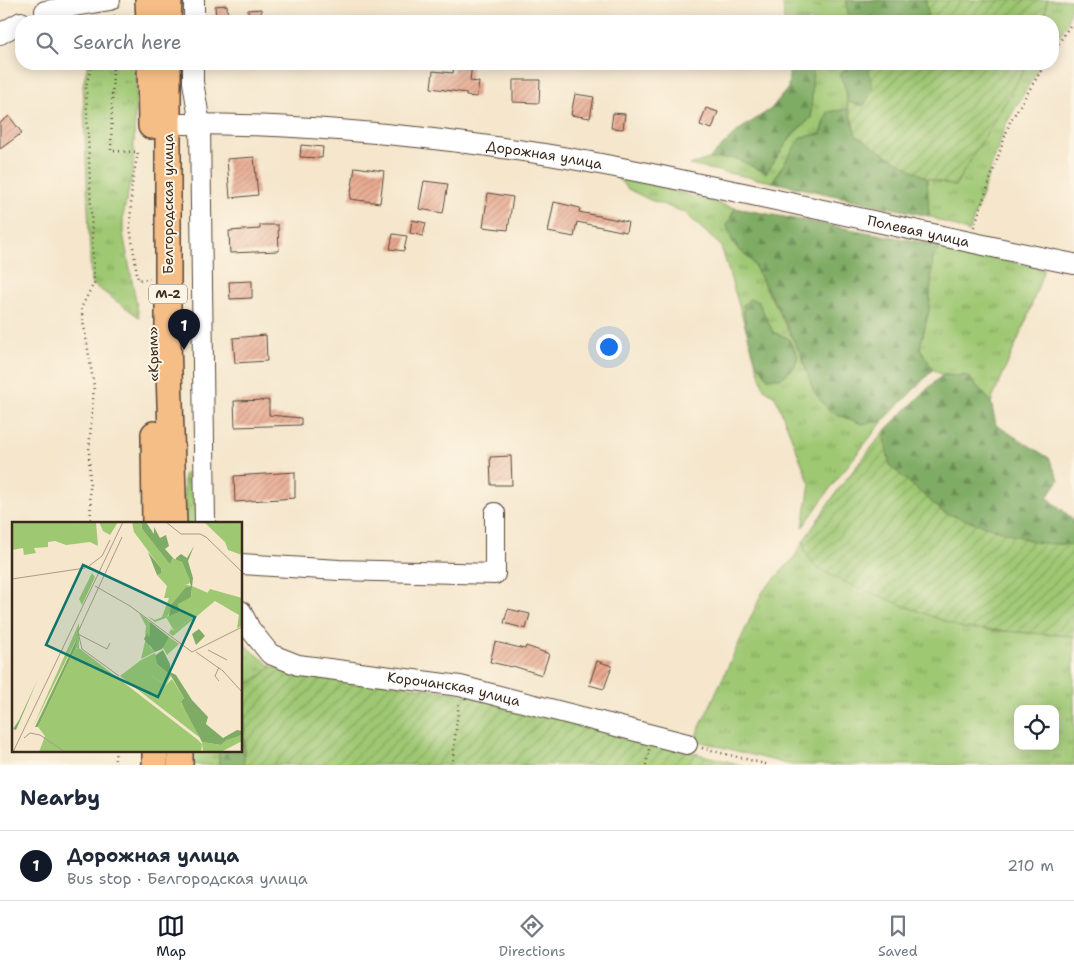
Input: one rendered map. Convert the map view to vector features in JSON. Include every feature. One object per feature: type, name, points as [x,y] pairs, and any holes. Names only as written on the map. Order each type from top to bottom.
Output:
[{"type":"main road","points":[[148,0],[149,15]]},
{"type":"main road","points":[[168,15],[169,0]]},
{"type":"main road","name":"«Крым»","points":[[150,70],[155,522]]},
{"type":"main road","name":"Белгородская улица","points":[[168,70],[168,342],[174,522]]},
{"type":"main road","points":[[155,752],[155,765]]},
{"type":"main road","points":[[180,752],[180,765]]},
{"type":"street","points":[[42,15],[110,0]]},
{"type":"street","points":[[194,0],[194,15]]},
{"type":"street","points":[[0,34],[15,26]]},
{"type":"street","points":[[193,70],[193,82],[200,124],[204,522]]},
{"type":"street","name":"Дорожная улица","points":[[168,124],[249,125],[383,133],[508,149],[612,166],[765,197]]},
{"type":"street","name":"Полевая улица","points":[[765,197],[1074,264]]},
{"type":"street","points":[[242,564],[339,570],[495,574],[495,513]]},
{"type":"street","name":"Корочанская улица","points":[[242,612],[250,629],[270,654],[298,665],[460,686],[687,744]]},
{"type":"path","points":[[1059,43],[1071,24]]},
{"type":"path","points":[[90,70],[86,86],[94,283],[81,308],[94,386],[89,451],[91,522]]},
{"type":"path","points":[[111,151],[113,70]]},
{"type":"path","points":[[969,242],[1010,122],[1041,70]]},
{"type":"path","points":[[452,765],[460,686]]},
{"type":"path","points":[[687,744],[768,765]]},
{"type":"path","points":[[114,765],[116,752]]},
{"type":"green space","points":[[783,0],[847,0],[848,15],[784,15]]},
{"type":"green space","points":[[847,0],[926,0],[928,15],[848,15]]},
{"type":"green space","points":[[926,0],[1047,0],[1045,15],[928,15]]},
{"type":"green space","points":[[1047,0],[1072,0],[1067,24],[1059,37],[1059,15],[1045,15]]},
{"type":"green space","points":[[86,70],[137,70],[133,170],[123,216],[123,233],[139,317],[91,283],[83,84]]},
{"type":"green space","points":[[790,70],[813,70],[811,118],[793,134],[766,173],[735,158],[709,159],[739,130],[771,109],[788,88]]},
{"type":"green space","points":[[813,70],[845,70],[840,73],[846,90],[848,109],[828,112],[821,134],[801,137],[772,182],[689,165],[709,159],[734,158],[766,172],[793,134],[811,118]]},
{"type":"green space","points":[[845,70],[869,70],[873,89],[864,106],[847,102],[846,90],[840,73]]},
{"type":"green space","points":[[868,70],[1024,70],[955,186],[927,178],[856,135],[847,102],[864,106],[873,89]]},
{"type":"green space","points":[[1024,70],[1038,70],[1006,124],[969,232],[929,216],[927,178],[955,186]]},
{"type":"green space","points":[[848,109],[856,135],[927,178],[929,216],[772,182],[801,137],[821,134],[828,112]]},
{"type":"green space","points":[[613,174],[735,208],[727,225],[734,245],[752,261],[801,355],[814,392],[862,424],[883,421],[834,483],[803,527],[810,484],[775,396],[764,389],[755,360],[768,378],[794,368],[798,356],[788,338],[773,332],[758,301],[743,305],[746,329],[721,246],[684,212],[650,200],[628,189]]},
{"type":"green space","points":[[735,208],[942,246],[933,256],[929,310],[920,348],[933,370],[883,421],[862,424],[830,412],[814,392],[801,355],[752,261],[734,245],[727,225]]},
{"type":"green space","points":[[942,246],[1044,269],[1028,316],[991,402],[968,376],[942,374],[934,369],[920,348],[929,310],[933,256]]},
{"type":"green space","points":[[749,299],[758,301],[773,332],[788,338],[798,356],[794,368],[781,378],[768,378],[755,360],[746,329],[743,305]]},
{"type":"green space","points":[[942,375],[968,376],[991,402],[996,425],[1049,458],[1059,480],[1047,497],[1074,520],[1074,545],[1038,543],[944,513],[890,466],[884,438],[888,427]]},
{"type":"green space","points":[[888,427],[884,438],[890,466],[944,513],[1038,543],[1074,545],[1074,636],[962,628],[851,585],[818,569],[805,552],[804,540],[840,487]]},
{"type":"green space","points":[[184,474],[194,475],[198,522],[184,522]]},
{"type":"green space","points":[[804,540],[805,552],[962,628],[1074,636],[1074,765],[791,765],[694,740],[763,591],[794,558]]},
{"type":"green space","points":[[242,638],[245,645],[272,667],[245,687],[242,676]]},
{"type":"green space","points":[[272,667],[458,693],[742,765],[244,765],[245,687]]},
{"type":"green space","points":[[242,676],[245,687],[244,765],[219,765],[219,752],[242,752]]},
{"type":"green space","points":[[184,752],[219,752],[219,765],[184,765]]},
{"type":"building","points":[[227,5],[228,15],[216,15],[215,6]]},
{"type":"building","points":[[261,9],[262,15],[248,15],[248,10]]},
{"type":"building","points":[[453,70],[471,70],[470,81],[479,82],[477,97],[466,96],[466,93],[431,88],[433,71],[453,73]]},
{"type":"building","points":[[513,80],[540,80],[539,103],[513,102]]},
{"type":"building","points":[[575,94],[594,97],[590,118],[571,115]]},
{"type":"building","points":[[706,108],[718,112],[712,129],[700,125]]},
{"type":"building","points":[[613,113],[625,114],[623,129],[611,128]]},
{"type":"building","points":[[9,116],[22,133],[0,149],[0,123]]},
{"type":"building","points":[[301,145],[323,147],[322,158],[300,157]]},
{"type":"building","points":[[254,157],[258,195],[230,198],[227,159]]},
{"type":"building","points":[[355,167],[384,171],[380,203],[350,199]]},
{"type":"building","points":[[424,181],[448,184],[443,213],[419,209]]},
{"type":"building","points":[[488,193],[513,197],[508,230],[483,227]]},
{"type":"building","points":[[554,202],[580,208],[579,212],[628,222],[626,232],[577,222],[574,237],[548,232]]},
{"type":"building","points":[[412,220],[426,223],[423,236],[410,233]]},
{"type":"building","points":[[260,225],[278,225],[279,251],[230,253],[229,231],[260,229]]},
{"type":"building","points":[[393,234],[407,236],[404,251],[390,249]]},
{"type":"building","points":[[252,281],[252,298],[230,299],[229,282]]},
{"type":"building","points":[[266,335],[267,361],[235,363],[233,338]]},
{"type":"building","points":[[269,400],[269,415],[301,418],[301,425],[235,427],[234,401]]},
{"type":"building","points":[[511,456],[512,485],[491,485],[490,457]]},
{"type":"building","points":[[295,472],[295,498],[235,502],[234,476]]},
{"type":"building","points":[[508,609],[530,614],[526,629],[504,623]]},
{"type":"building","points":[[495,642],[525,649],[526,646],[549,654],[542,675],[513,666],[490,662]]},
{"type":"building","points":[[597,661],[612,666],[604,689],[589,685]]},
{"type":"place","name":"Дорожная улица","points":[[184,350]]}]
